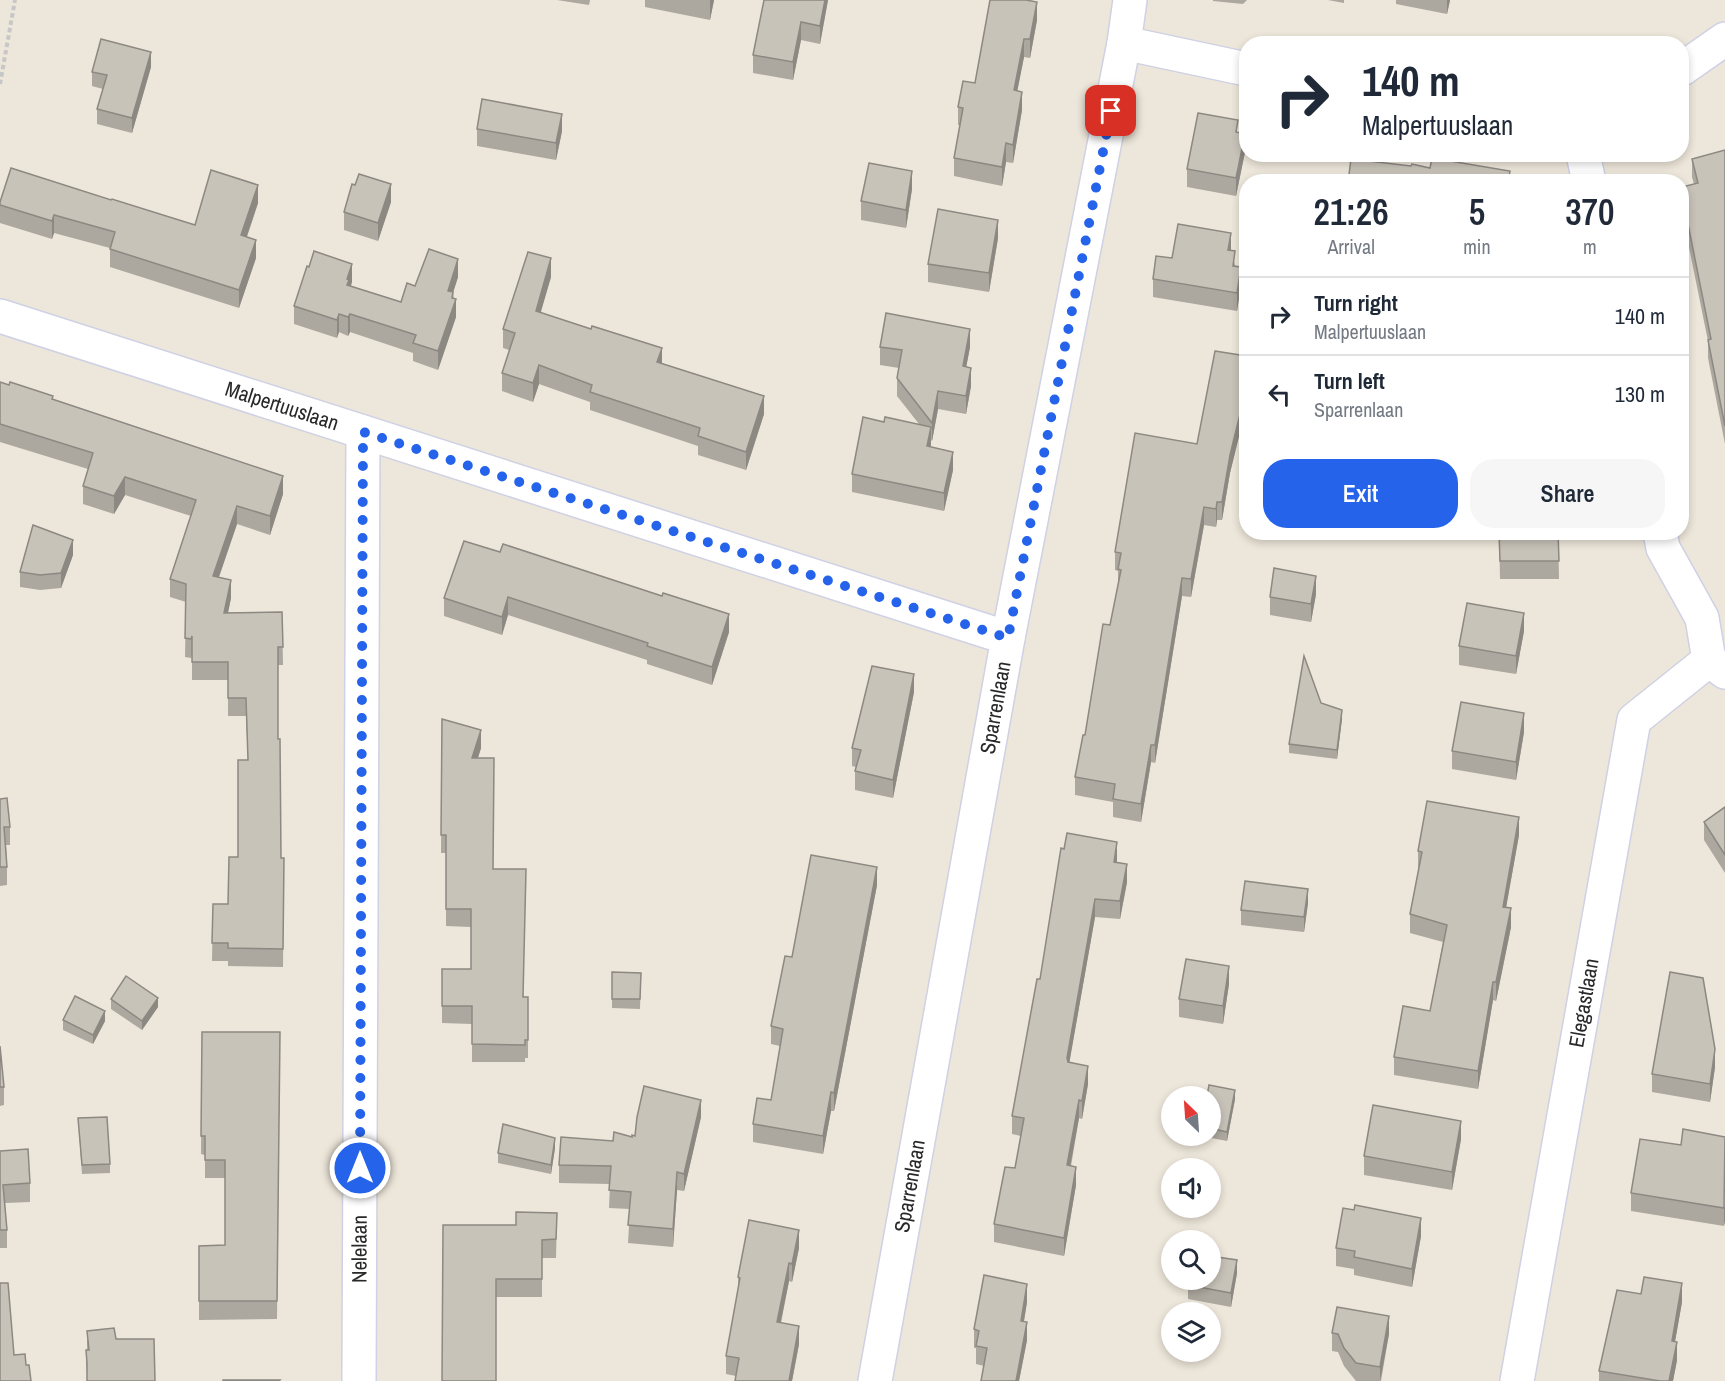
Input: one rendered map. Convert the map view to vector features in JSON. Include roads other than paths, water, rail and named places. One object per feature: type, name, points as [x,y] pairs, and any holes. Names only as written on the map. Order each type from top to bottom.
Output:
[{"type":"street","name":"Sparrenlaan","points":[[875,1381],[1008,638],[1124,43],[1130,0]]},
{"type":"street","points":[[1689,64],[1725,39]]},
{"type":"street","points":[[1124,43],[1239,68]]},
{"type":"street","name":"Malpertuuslaan","points":[[0,316],[1008,638]]},
{"type":"street","name":"Nelelaan","points":[[358,1381],[363,432]]},
{"type":"street","points":[[1662,540],[1663,548],[1702,618],[1717,666]]},
{"type":"street","name":"Elegastlaan","points":[[1517,1381],[1634,720],[1717,666]]}]
